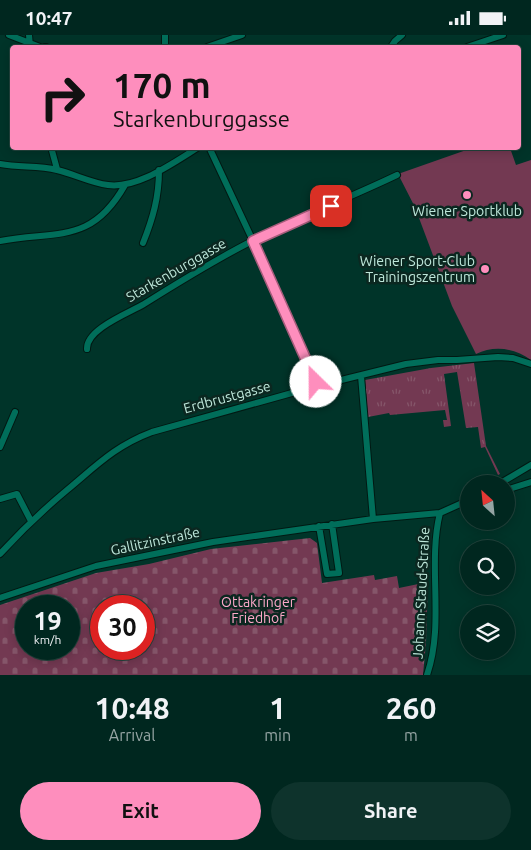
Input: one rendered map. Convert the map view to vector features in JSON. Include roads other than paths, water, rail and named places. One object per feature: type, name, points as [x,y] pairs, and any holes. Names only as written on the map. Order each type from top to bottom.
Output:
[{"type":"street","points":[[9,35],[30,45]]},
{"type":"street","points":[[29,35],[30,45]]},
{"type":"street","points":[[213,45],[242,35]]},
{"type":"street","points":[[392,45],[402,35]]},
{"type":"street","points":[[472,45],[503,35]]},
{"type":"street","points":[[52,150],[57,169]]},
{"type":"street","points":[[0,165],[57,169],[109,185],[125,185],[142,179],[194,150]]},
{"type":"street","points":[[210,150],[317,386]]},
{"type":"street","points":[[143,243],[154,217],[159,185],[159,170]]},
{"type":"street","name":"Starkenburggasse","points":[[87,349],[88,343],[99,328],[111,323],[171,286],[253,241],[397,175]]},
{"type":"street","points":[[0,241],[56,235],[79,229],[102,215],[117,199],[125,185]]},
{"type":"street","name":"Erdbrustgasse","points":[[0,554],[44,508],[107,455],[140,436],[317,386],[406,364],[438,360],[506,357],[520,359],[531,364]]},
{"type":"street","points":[[361,376],[373,519]]},
{"type":"street","points":[[0,447],[15,413]]},
{"type":"street","points":[[514,475],[531,465]]},
{"type":"street","points":[[515,487],[531,482]]},
{"type":"street","points":[[0,499],[24,490]]},
{"type":"street","points":[[17,494],[31,521]]},
{"type":"street","name":"Gallitzinstraße","points":[[0,598],[96,566],[213,542],[373,519],[440,513],[460,504]]},
{"type":"street","name":"Johann-Staud-Straße","points":[[427,675],[432,653],[434,629],[436,534],[440,513]]},
{"type":"street","points":[[319,526],[326,574],[339,573],[332,525]]},
{"type":"place","name":"Wiener Sportklub","points":[[467,195]]},
{"type":"place","name":"Wiener Sport-Club Trainingszentrum","points":[[485,269]]},
{"type":"park label","name":"Ottakringer Friedhof","points":[[258,610]]}]
